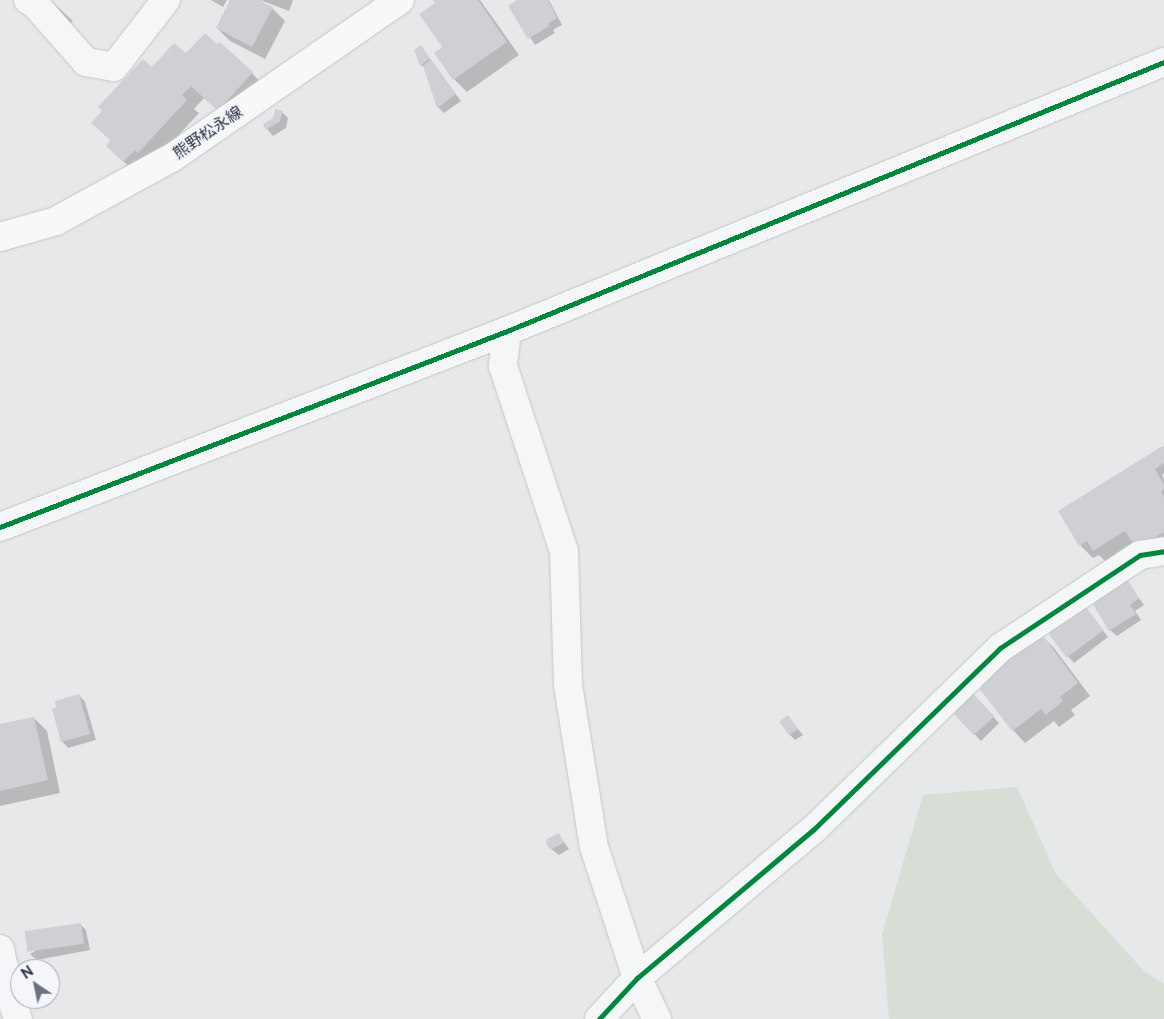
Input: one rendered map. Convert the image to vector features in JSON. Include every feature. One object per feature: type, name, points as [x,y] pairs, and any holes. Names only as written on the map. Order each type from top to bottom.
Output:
[{"type":"main road","name":"熊野松永線","points":[[0,237],[56,221],[173,157],[400,0]]},
{"type":"street","points":[[28,0],[34,3],[86,62],[114,67],[166,0]]},
{"type":"street","points":[[0,527],[507,331],[1164,62]]},
{"type":"street","points":[[507,331],[503,366],[564,551],[568,685],[594,847],[637,978],[657,1019]]},
{"type":"street","points":[[599,1019],[637,978],[813,830],[1000,648],[1140,555],[1164,550]]},
{"type":"street","points":[[0,949],[8,987],[18,1019]]},
{"type":"shaded area","points":[[1017,787],[1056,874],[1144,971],[1164,984],[1164,1019],[889,1019],[882,935],[923,795]]},
{"type":"building","points":[[230,0],[259,0],[273,7],[252,47],[216,28]]},
{"type":"building","points":[[433,0],[478,0],[507,42],[453,80],[434,53],[442,47],[419,14],[435,3]]},
{"type":"building","points":[[517,0],[548,0],[557,18],[548,24],[549,26],[528,39],[508,6]]},
{"type":"building","points":[[205,33],[217,44],[220,42],[253,72],[218,111],[191,86],[182,95],[187,100],[138,153],[135,150],[123,162],[106,146],[110,140],[91,123],[102,111],[98,107],[143,59],[152,67],[174,43],[186,53]]},
{"type":"building","points":[[421,45],[430,58],[420,66],[414,50]]},
{"type":"building","points":[[431,59],[456,94],[437,108],[423,66]]},
{"type":"building","points":[[275,109],[283,111],[280,121],[266,130],[263,124],[273,118]]},
{"type":"building","points":[[1164,445],[1164,463],[1155,469],[1164,485],[1164,489],[1161,492],[1164,497],[1164,532],[1136,549],[1125,531],[1093,551],[1087,541],[1079,546],[1058,511]]},
{"type":"building","points":[[1127,579],[1139,598],[1130,605],[1136,614],[1109,631],[1091,601]]},
{"type":"building","points":[[1083,603],[1103,630],[1067,658],[1046,631]]},
{"type":"building","points":[[1041,633],[1078,683],[1060,697],[1063,701],[1046,715],[1041,709],[1012,731],[975,683]]},
{"type":"building","points":[[967,687],[994,716],[974,735],[947,706]]},
{"type":"building","points":[[79,694],[90,734],[61,742],[52,709],[56,707],[55,701]]},
{"type":"building","points":[[788,715],[798,729],[789,735],[779,721]]},
{"type":"building","points":[[34,717],[48,780],[0,791],[0,724]]},
{"type":"building","points":[[559,833],[564,843],[552,849],[549,848],[546,843],[547,839]]},
{"type":"building","points":[[81,923],[84,944],[27,952],[25,931]]},
{"type":"cycle path","points":[[0,527],[507,331],[1164,62]]},
{"type":"cycle path","points":[[599,1019],[637,978],[813,830],[1000,648],[1140,555],[1164,551]]}]
